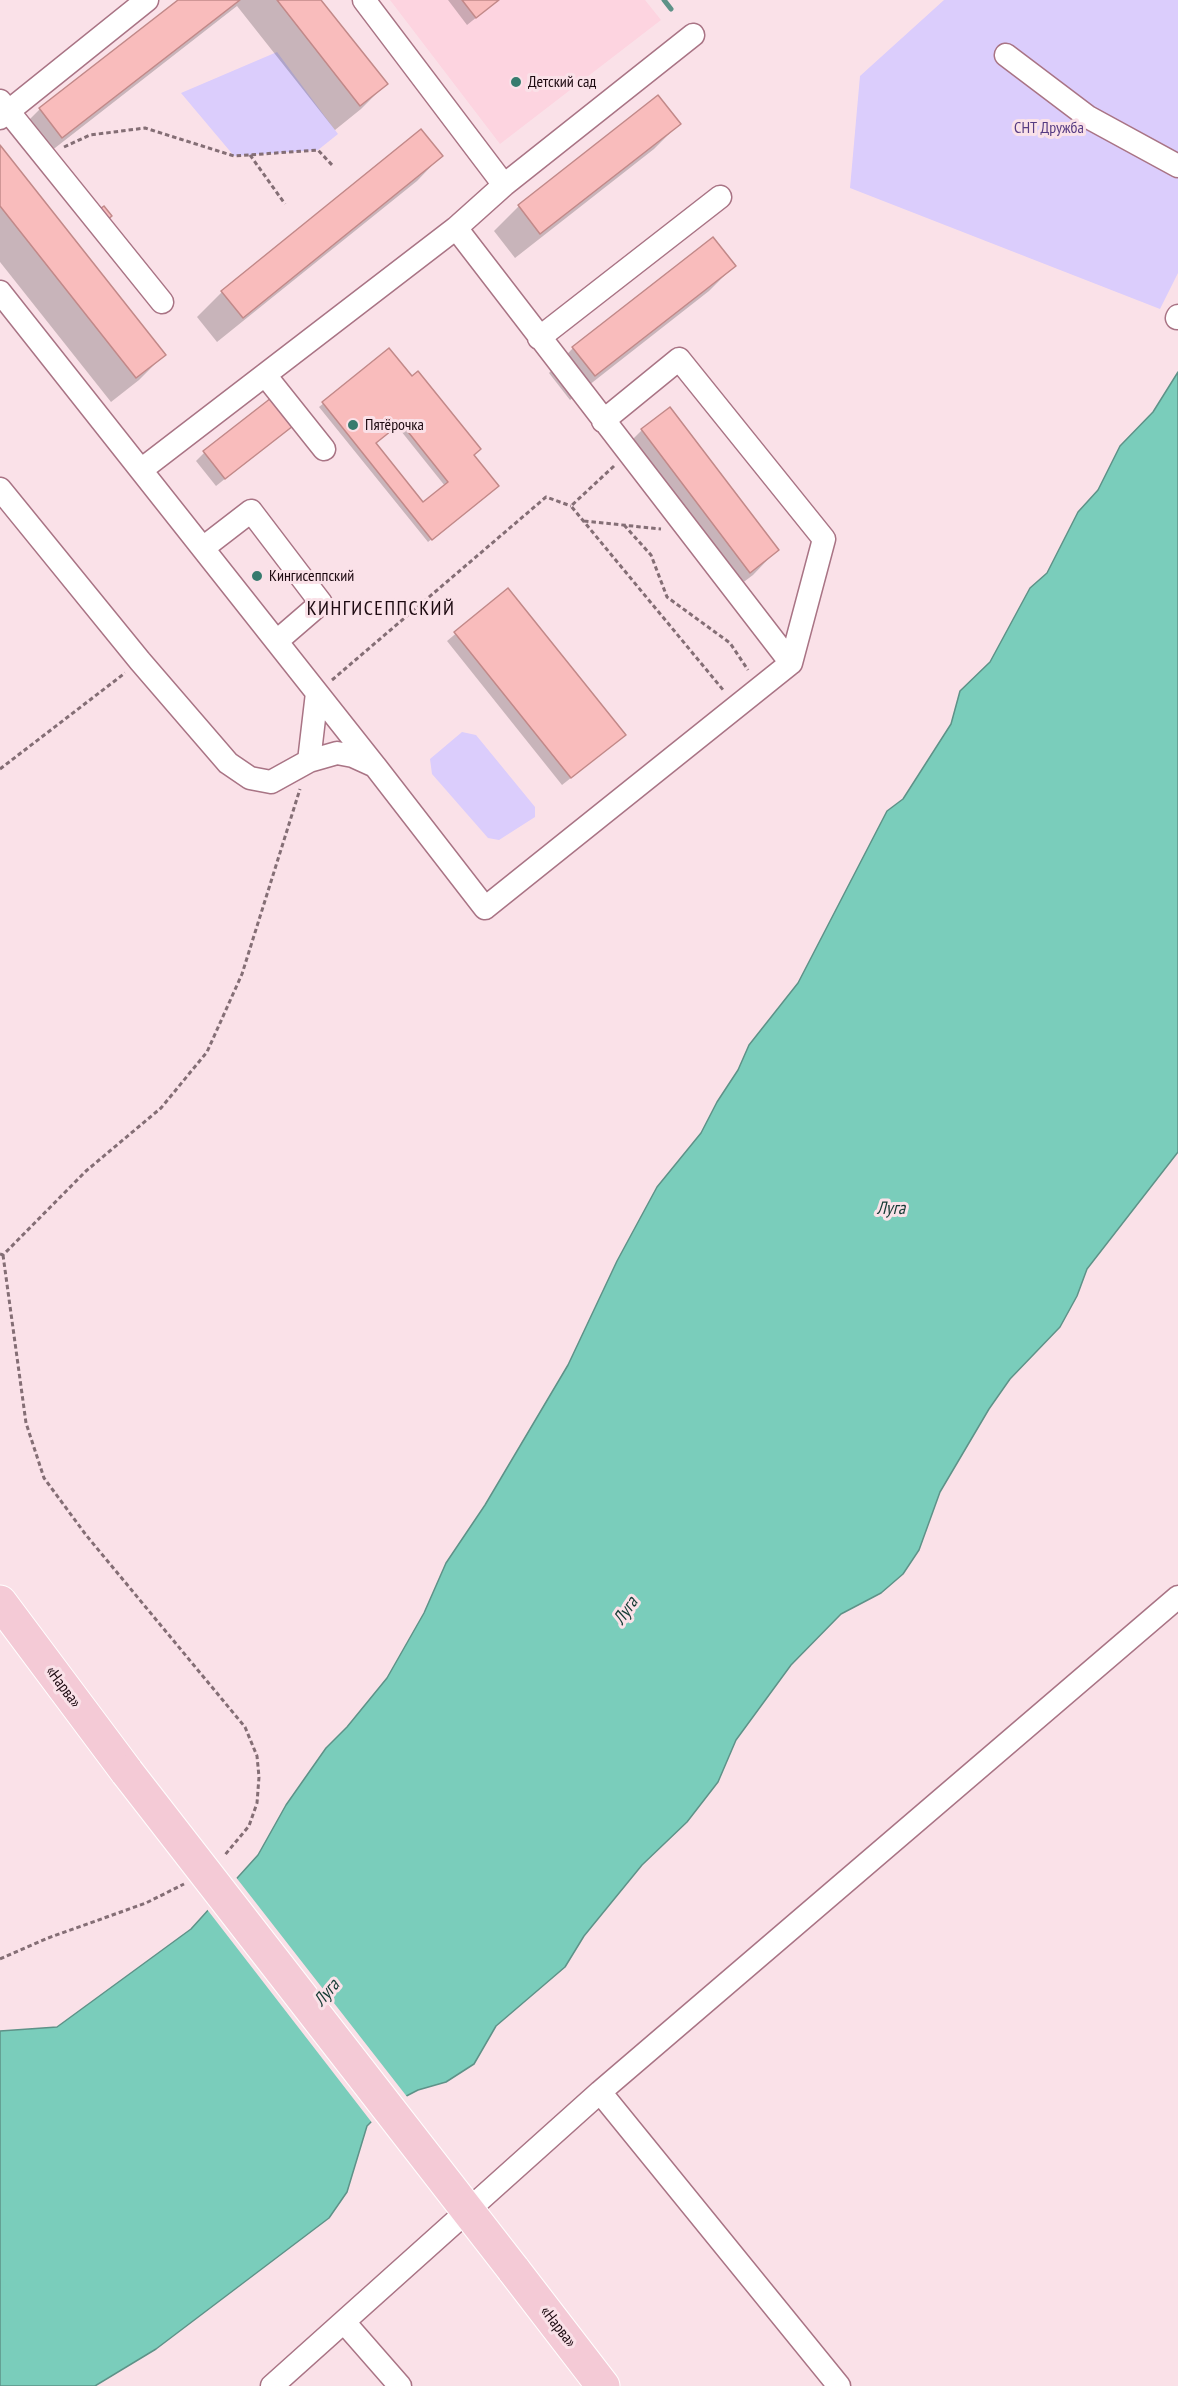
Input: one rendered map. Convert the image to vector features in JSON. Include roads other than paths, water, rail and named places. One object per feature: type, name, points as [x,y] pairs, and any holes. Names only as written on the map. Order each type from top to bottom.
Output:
[{"type":"highway","name":"«Нарва»","points":[[0,1602],[127,1772],[603,2386]]},
{"type":"street","points":[[147,0],[3,110],[162,302]]},
{"type":"street","points":[[364,0],[504,185]]},
{"type":"street","points":[[141,470],[456,228],[504,185],[693,35]]},
{"type":"street","points":[[1006,55],[1088,117],[1178,166]]},
{"type":"street","points":[[539,338],[720,197]]},
{"type":"street","points":[[456,228],[791,663]]},
{"type":"street","points":[[0,292],[485,908],[791,663],[824,539],[679,359],[603,421]]},
{"type":"street","points":[[265,375],[324,449]]},
{"type":"street","points":[[0,489],[140,661],[228,763],[250,778],[271,782],[309,761],[337,753],[352,756],[375,766]]},
{"type":"street","points":[[203,548],[251,511],[321,603],[277,641]]},
{"type":"street","points":[[309,761],[316,693]]},
{"type":"street","points":[[272,2386],[600,2092],[1178,1597]]},
{"type":"street","points":[[600,2092],[839,2386]]},
{"type":"street","points":[[344,2322],[400,2386]]},
{"type":"water","name":"Луга","points":[[1178,372],[1178,1152],[1087,1269],[1077,1296],[1060,1327],[1010,1379],[989,1409],[940,1492],[919,1550],[903,1574],[881,1593],[841,1614],[791,1665],[736,1740],[718,1782],[687,1822],[642,1865],[584,1936],[565,1967],[496,2026],[474,2064],[446,2082],[418,2090],[387,2106],[367,2126],[347,2192],[329,2218],[156,2349],[95,2386],[0,2386],[0,2031],[57,2027],[191,1929],[258,1855],[286,1805],[326,1748],[347,1727],[387,1678],[424,1613],[446,1563],[485,1505],[568,1365],[617,1261],[657,1187],[701,1133],[717,1102],[738,1070],[749,1045],[798,983],[887,811],[903,799],[951,724],[960,691],[990,662],[1030,588],[1047,573],[1078,512],[1098,490],[1120,446],[1153,412]]},
{"type":"waterway","points":[[664,0],[671,9]]},
{"type":"place","name":"Детский сад","points":[[516,82]]},
{"type":"place","name":"Пятёрочка","points":[[353,425]]},
{"type":"place","name":"Кингисеппский","points":[[257,576]]},
{"type":"district","name":"КИНГИСЕППСКИЙ","points":[[381,609]]},
{"type":"park label","name":"СНТ Дружба","points":[[1049,128]]}]
